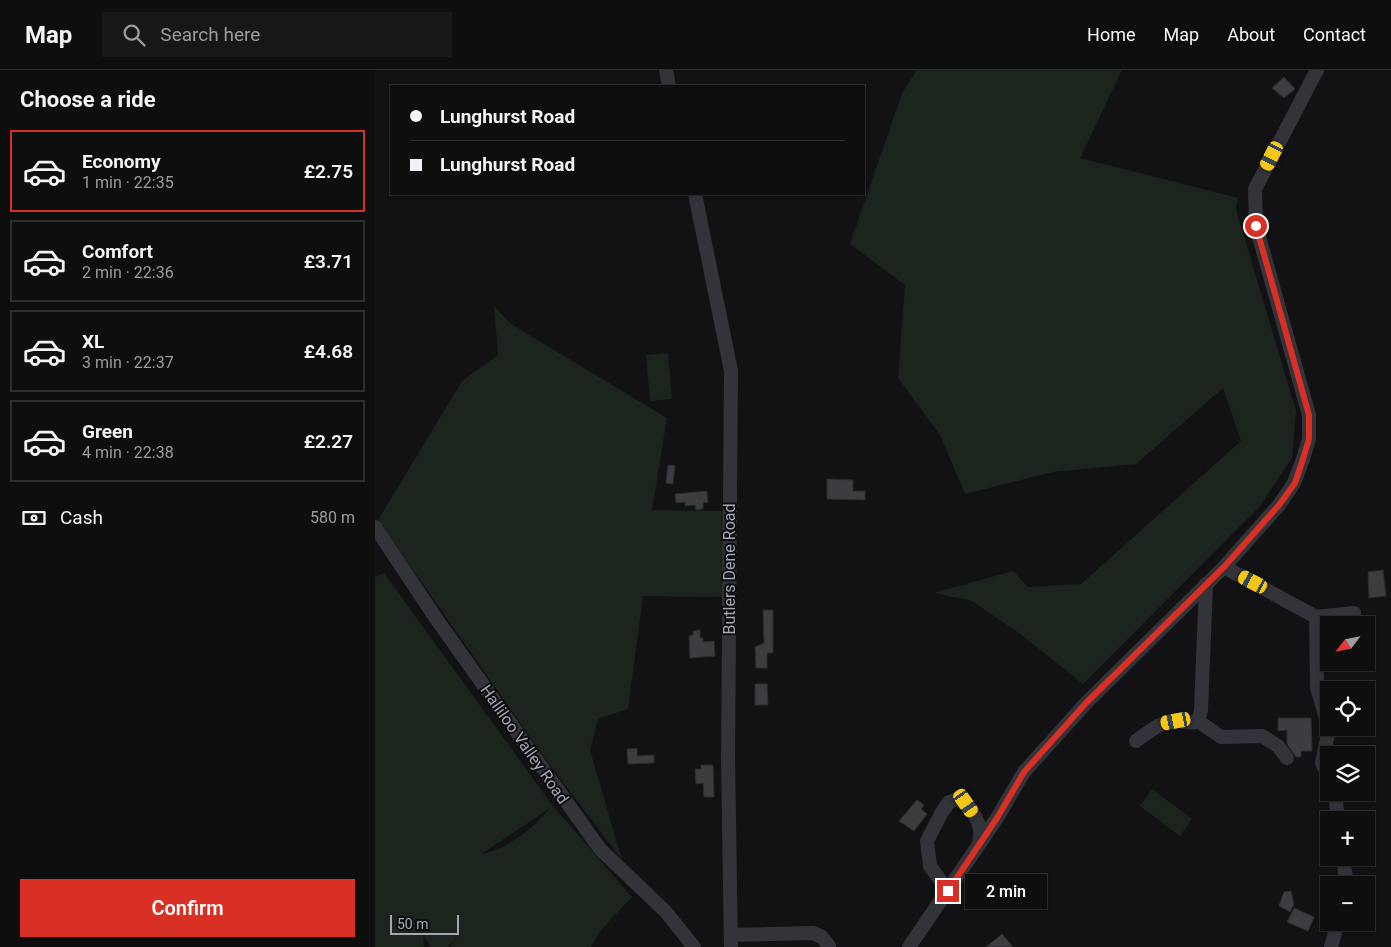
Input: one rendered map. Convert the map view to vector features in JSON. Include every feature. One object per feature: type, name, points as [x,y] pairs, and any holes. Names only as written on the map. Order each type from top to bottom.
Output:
[{"type":"street","points":[[666,70],[669,85]]},
{"type":"street","points":[[909,947],[1030,765],[1086,703],[1224,567],[1279,505],[1295,483],[1309,439],[1309,415],[1256,226],[1255,189],[1317,70]]},
{"type":"street","name":"Butlers Dene Road","points":[[695,195],[731,371],[728,759],[731,941]]},
{"type":"street","name":"Halliloo Valley Road","points":[[375,527],[441,625],[600,850],[666,912],[694,947]]},
{"type":"street","points":[[1224,567],[1316,617],[1354,613]]},
{"type":"street","points":[[1198,721],[1201,710],[1206,584]]},
{"type":"street","points":[[1316,617],[1317,687],[1329,729],[1326,746]]},
{"type":"street","points":[[1136,740],[1159,725],[1176,721],[1190,724],[1198,721]]},
{"type":"street","points":[[1198,721],[1221,737],[1262,736],[1278,746],[1287,758]]},
{"type":"street","points":[[948,891],[930,866],[927,841],[949,802],[957,799],[966,803],[976,818],[981,834],[979,843]]},
{"type":"street","points":[[1331,947],[1335,931]]},
{"type":"street","points":[[731,941],[813,933],[822,937],[829,946]]},
{"type":"shaded area","points":[[917,70],[1122,70],[1080,158],[1238,198],[1236,209],[1296,411],[1292,458],[1260,506],[1083,684],[1019,633],[972,601],[934,593],[1013,571],[1028,587],[1081,584],[1241,441],[1223,388],[1136,464],[1053,472],[965,494],[940,435],[898,378],[905,285],[850,244],[902,93]]},
{"type":"shaded area","points":[[494,306],[511,324],[667,418],[652,510],[723,511],[723,597],[643,596],[628,709],[598,719],[590,750],[622,860],[547,761],[378,520],[462,381],[498,355]]},
{"type":"shaded area","points":[[668,353],[672,399],[650,401],[646,355]]},
{"type":"shaded area","points":[[384,573],[553,806],[632,897],[601,930],[591,947],[450,947],[458,937],[448,947],[430,947],[423,934],[424,947],[375,947],[375,577]],"holes":[[[549,809],[518,838],[500,848],[481,854]]]},
{"type":"shaded area","points":[[1152,789],[1192,819],[1180,836],[1140,806]]},
{"type":"building","points":[[1284,77],[1295,89],[1284,98],[1272,88]]},
{"type":"building","points":[[668,465],[675,466],[673,484],[666,483]]},
{"type":"building","points":[[827,479],[853,480],[853,491],[865,491],[865,500],[827,499]]},
{"type":"building","points":[[707,491],[708,502],[703,503],[703,509],[696,510],[695,505],[685,506],[685,502],[676,503],[675,494]]},
{"type":"building","points":[[1383,570],[1386,596],[1369,598],[1368,572]]},
{"type":"building","points":[[763,610],[773,610],[773,653],[767,653],[767,668],[756,668],[755,647],[764,643]]},
{"type":"building","points":[[700,630],[700,638],[703,638],[703,642],[714,641],[715,656],[690,658],[689,636],[693,635],[693,631]]},
{"type":"building","points":[[755,684],[767,684],[768,705],[755,705]]},
{"type":"building","points":[[1278,718],[1311,718],[1312,751],[1301,751],[1301,757],[1296,757],[1287,744],[1287,730],[1278,731]]},
{"type":"building","points":[[637,748],[637,756],[654,755],[654,763],[628,764],[627,749]]},
{"type":"building","points":[[701,765],[713,765],[714,797],[704,797],[703,783],[696,784],[695,769],[701,769]]},
{"type":"building","points":[[917,800],[924,805],[921,809],[927,814],[914,831],[899,821]]},
{"type":"building","points":[[1291,891],[1294,904],[1290,912],[1279,906],[1284,892]]},
{"type":"building","points":[[1294,908],[1314,917],[1308,931],[1287,922]]},
{"type":"building","points":[[1002,934],[1013,947],[986,947]]},
{"type":"route","points":[[948,891],[979,843],[987,834],[1024,772],[1086,703],[1224,567],[1279,505],[1295,483],[1309,439],[1309,415],[1256,226]]}]
